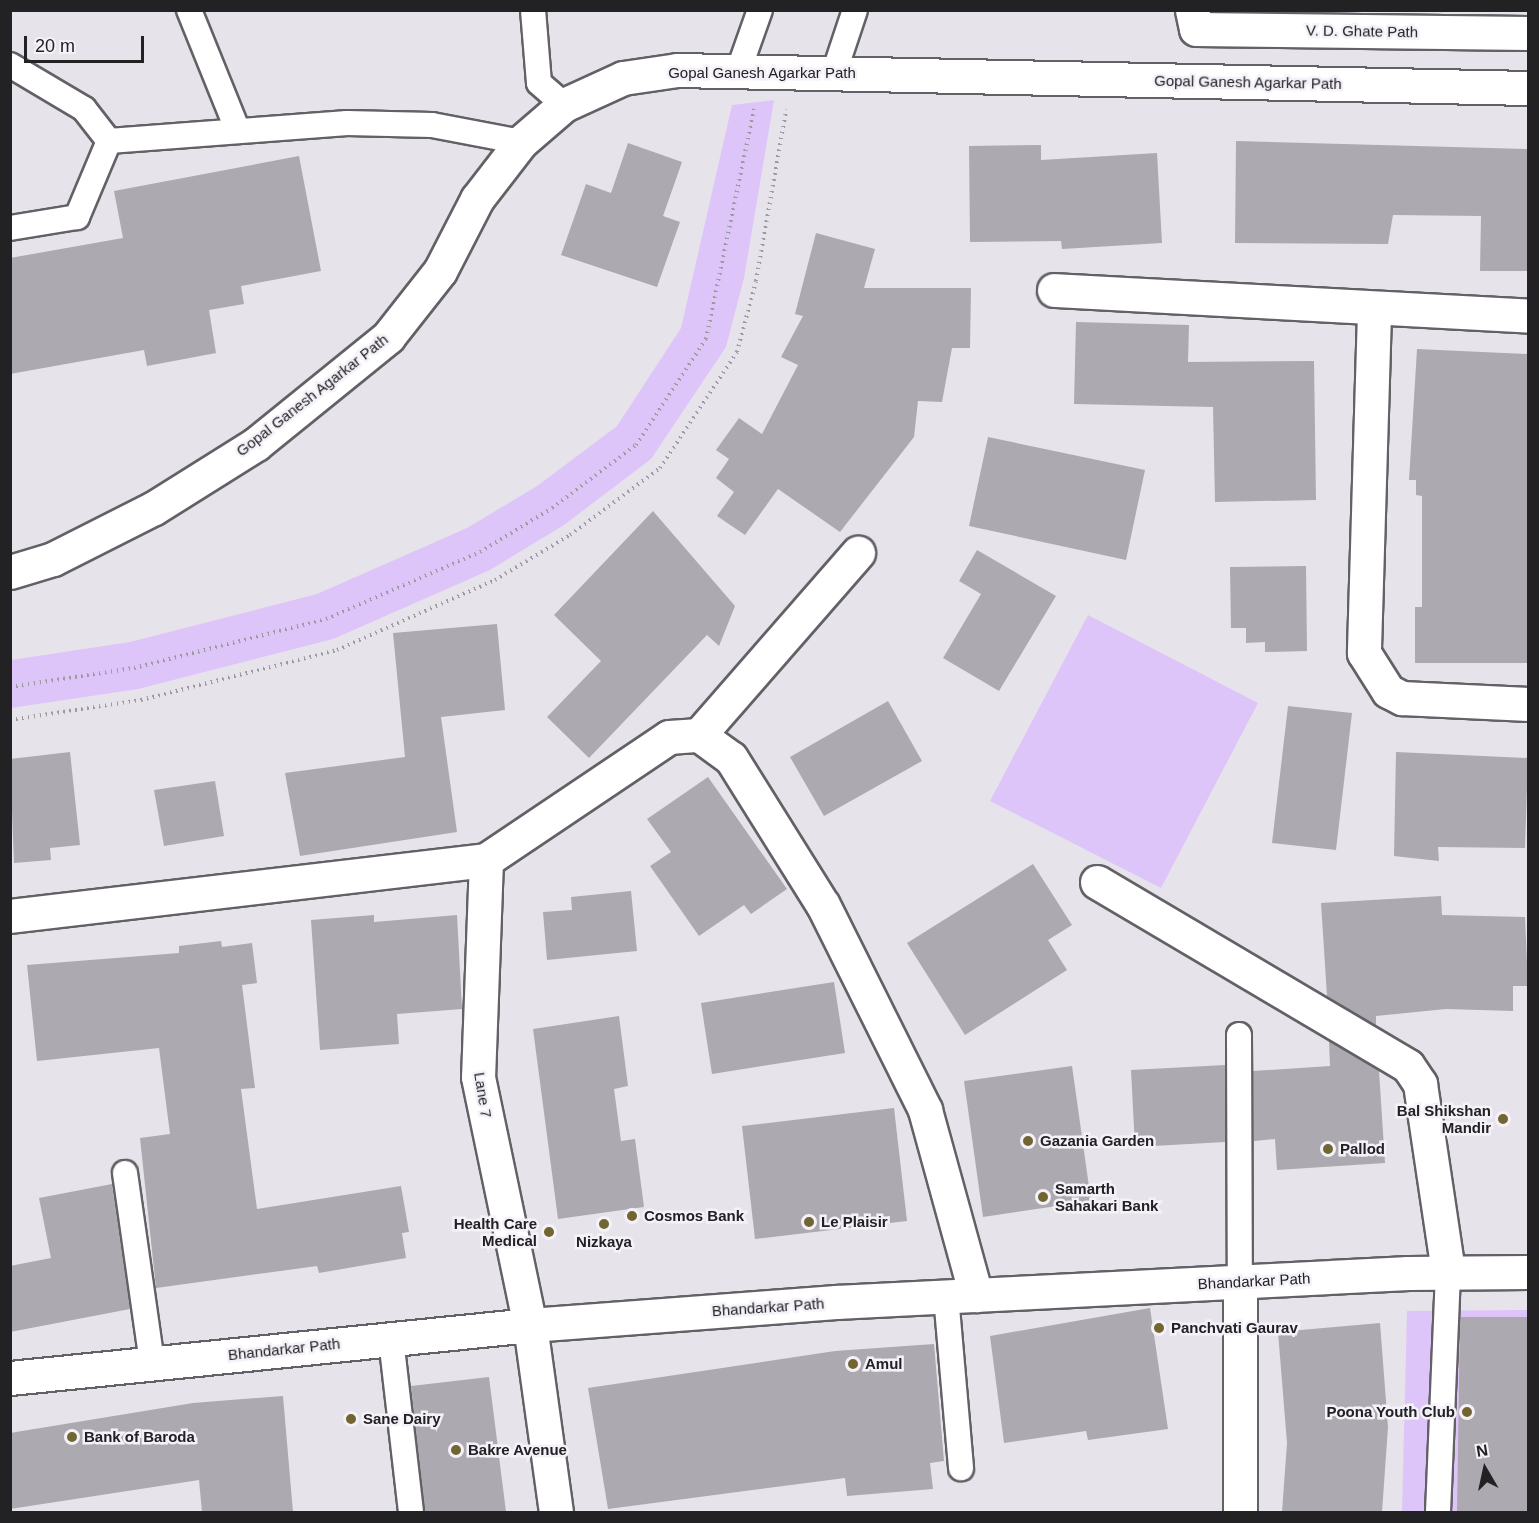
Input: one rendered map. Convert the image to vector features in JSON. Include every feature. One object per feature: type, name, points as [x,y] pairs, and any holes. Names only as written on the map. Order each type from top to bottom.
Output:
[{"type":"street","name":"V. D. Ghate Path","points":[[1194,20],[1348,21],[1528,33]]},
{"type":"street","name":"Gopal Ganesh Agarkar Path","points":[[10,572],[53,559],[154,508],[256,444],[388,337],[440,270],[477,200],[521,142],[564,105],[623,78],[677,70],[1528,88]]},
{"type":"street","points":[[1054,290],[1374,312],[1528,316]]},
{"type":"street","points":[[1374,312],[1364,653],[1388,691],[1402,698],[1528,704]]},
{"type":"street","points":[[699,735],[858,553]]},
{"type":"street","points":[[10,916],[486,860],[669,737],[699,735],[731,758],[823,905],[925,1110],[961,1296]]},
{"type":"street","name":"Lane 7","points":[[486,860],[478,1077],[530,1325],[556,1512]]},
{"type":"street","points":[[1097,882],[1408,1066],[1420,1084],[1448,1272]]},
{"type":"street","name":"Bhandarkar Path","points":[[10,1378],[530,1325],[961,1296],[1240,1281],[1448,1272],[1528,1272]]},
{"type":"street","points":[[1240,1281],[1240,1512]]},
{"type":"lane","points":[[189,10],[237,129]]},
{"type":"lane","points":[[533,10],[538,83],[564,105]]},
{"type":"lane","points":[[738,72],[760,10]]},
{"type":"lane","points":[[834,73],[855,10]]},
{"type":"lane","points":[[10,65],[84,109],[109,141]]},
{"type":"lane","points":[[109,141],[237,129],[432,125],[521,142]]},
{"type":"lane","points":[[10,228],[77,217],[109,141]]},
{"type":"lane","points":[[1239,1035],[1240,1281]]},
{"type":"lane","points":[[125,1173],[152,1362]]},
{"type":"lane","points":[[1437,1512],[1448,1272]]},
{"type":"lane","points":[[961,1296],[961,1468]]},
{"type":"lane","points":[[391,1339],[411,1512]]},
{"type":"path","points":[[10,687],[135,668],[326,619],[480,552],[552,508],[636,445],[706,339],[755,102],[773,72]]},
{"type":"path","points":[[10,720],[141,700],[337,650],[495,580],[570,535],[660,468],[737,352],[756,281],[786,110],[773,72]]},
{"type":"shaded area","points":[[774,100],[744,278],[726,347],[651,459],[564,525],[490,570],[333,639],[138,689],[11,708],[11,660],[130,642],[317,594],[467,528],[537,486],[617,426],[681,328],[732,105]]},
{"type":"shaded area","points":[[1088,615],[1258,703],[1161,888],[990,801]]},
{"type":"shaded area","name":"Poona Youth Club","points":[[1528,1310],[1528,1512],[1402,1512],[1407,1311]]},
{"type":"building","points":[[1236,141],[1528,149],[1528,271],[1480,271],[1481,216],[1393,215],[1388,244],[1235,243]]},
{"type":"building","points":[[628,143],[682,162],[663,216],[680,222],[657,287],[561,255],[586,184],[611,193]]},
{"type":"building","points":[[1041,145],[1041,160],[1157,153],[1162,243],[1062,249],[1061,241],[970,242],[969,146]]},
{"type":"building","points":[[299,156],[321,271],[241,286],[244,304],[209,310],[216,353],[147,366],[144,350],[10,374],[10,258],[123,238],[114,191]]},
{"type":"building","points":[[816,233],[875,249],[864,288],[971,288],[970,348],[952,348],[942,402],[918,401],[914,437],[840,532],[778,489],[745,535],[717,516],[734,492],[716,478],[729,459],[716,450],[739,418],[762,434],[798,365],[781,357],[803,316],[795,314]]},
{"type":"building","points":[[1076,322],[1189,325],[1188,362],[1314,361],[1316,500],[1215,502],[1213,407],[1074,404]]},
{"type":"building","points":[[1417,349],[1528,354],[1528,663],[1415,663],[1415,607],[1422,607],[1422,496],[1416,495],[1416,480],[1409,480]]},
{"type":"building","points":[[988,437],[1145,470],[1126,560],[969,526]]},
{"type":"building","points":[[653,511],[735,606],[719,646],[707,635],[589,758],[547,717],[601,661],[554,615]]},
{"type":"building","points":[[977,550],[1056,596],[999,691],[943,658],[981,594],[959,581]]},
{"type":"building","points":[[1306,566],[1307,651],[1265,652],[1265,642],[1246,643],[1246,628],[1231,628],[1230,567]]},
{"type":"building","points":[[497,624],[505,710],[441,717],[457,832],[300,856],[285,773],[405,757],[393,633]]},
{"type":"building","points":[[888,701],[922,761],[824,816],[790,757]]},
{"type":"building","points":[[1288,706],[1352,713],[1336,850],[1272,843]]},
{"type":"building","points":[[70,752],[80,845],[50,848],[51,860],[14,863],[10,759]]},
{"type":"building","points":[[1396,752],[1528,758],[1525,848],[1438,847],[1439,861],[1394,856]]},
{"type":"building","points":[[708,777],[787,889],[751,914],[744,905],[699,936],[650,866],[671,852],[647,819]]},
{"type":"building","points":[[215,781],[224,836],[164,846],[154,790]]},
{"type":"building","points":[[1033,864],[1072,925],[1048,940],[1067,970],[965,1035],[907,943]]},
{"type":"building","points":[[631,891],[637,951],[547,960],[543,912],[572,910],[571,897]]},
{"type":"building","points":[[1441,896],[1442,915],[1525,917],[1528,986],[1513,986],[1513,1011],[1446,1009],[1376,1016],[1376,1026],[1327,996],[1321,903]]},
{"type":"building","points":[[374,915],[374,922],[457,915],[462,1009],[397,1014],[399,1044],[320,1050],[311,920]]},
{"type":"building","points":[[221,941],[222,947],[252,943],[257,983],[242,985],[255,1088],[241,1089],[257,1209],[401,1186],[409,1232],[402,1233],[406,1258],[319,1273],[317,1266],[156,1288],[140,1138],[170,1134],[159,1048],[37,1061],[27,965],[179,953],[179,946]]},
{"type":"building","points":[[834,982],[845,1053],[712,1074],[701,1003]]},
{"type":"building","points":[[619,1016],[628,1086],[614,1089],[621,1141],[635,1139],[644,1207],[558,1219],[533,1029]]},
{"type":"building","points":[[1329,1041],[1379,1071],[1385,1163],[1277,1170],[1275,1139],[1254,1141],[1253,1071],[1330,1066]]},
{"type":"building","points":[[1225,1065],[1225,1142],[1135,1147],[1131,1070]]},
{"type":"building","name":"Gazania Garden","points":[[1072,1066],[1091,1201],[983,1217],[964,1081]]},
{"type":"building","points":[[894,1108],[907,1221],[755,1239],[742,1126]]},
{"type":"building","points":[[112,1184],[130,1309],[10,1332],[10,1266],[51,1258],[39,1198]]},
{"type":"building","points":[[1150,1308],[1168,1429],[1088,1440],[1086,1431],[1004,1443],[990,1336]]},
{"type":"building","points":[[1460,1317],[1528,1317],[1528,1512],[1457,1512]]},
{"type":"building","points":[[1380,1323],[1388,1427],[1382,1512],[1282,1512],[1287,1443],[1278,1332]]},
{"type":"building","points":[[934,1344],[944,1461],[930,1463],[933,1489],[847,1496],[845,1478],[608,1509],[588,1388],[835,1351]]},
{"type":"building","name":"Bakre Avenue","points":[[489,1377],[506,1512],[425,1512],[411,1386]]},
{"type":"building","points":[[283,1396],[293,1512],[202,1512],[199,1480],[10,1509],[10,1433],[193,1403]]},
{"type":"place","name":"Bal Shikshan Mandir","points":[[1503,1119]]},
{"type":"place","name":"Gazania Garden","points":[[1028,1141]]},
{"type":"place","name":"Pallod","points":[[1328,1149]]},
{"type":"place","name":"Samarth Sahakari Bank","points":[[1043,1197]]},
{"type":"place","name":"Cosmos Bank","points":[[632,1216]]},
{"type":"place","name":"Le Plaisir","points":[[809,1222]]},
{"type":"place","name":"Nizkaya","points":[[604,1224]]},
{"type":"place","name":"Health Care Medical","points":[[549,1232]]},
{"type":"place","name":"Panchvati Gaurav","points":[[1159,1328]]},
{"type":"place","name":"Amul","points":[[853,1364]]},
{"type":"place","name":"Poona Youth Club","points":[[1467,1412]]},
{"type":"place","name":"Sane Dairy","points":[[351,1419]]},
{"type":"place","name":"Bank of Baroda","points":[[72,1437]]},
{"type":"place","name":"Bakre Avenue","points":[[456,1450]]}]
